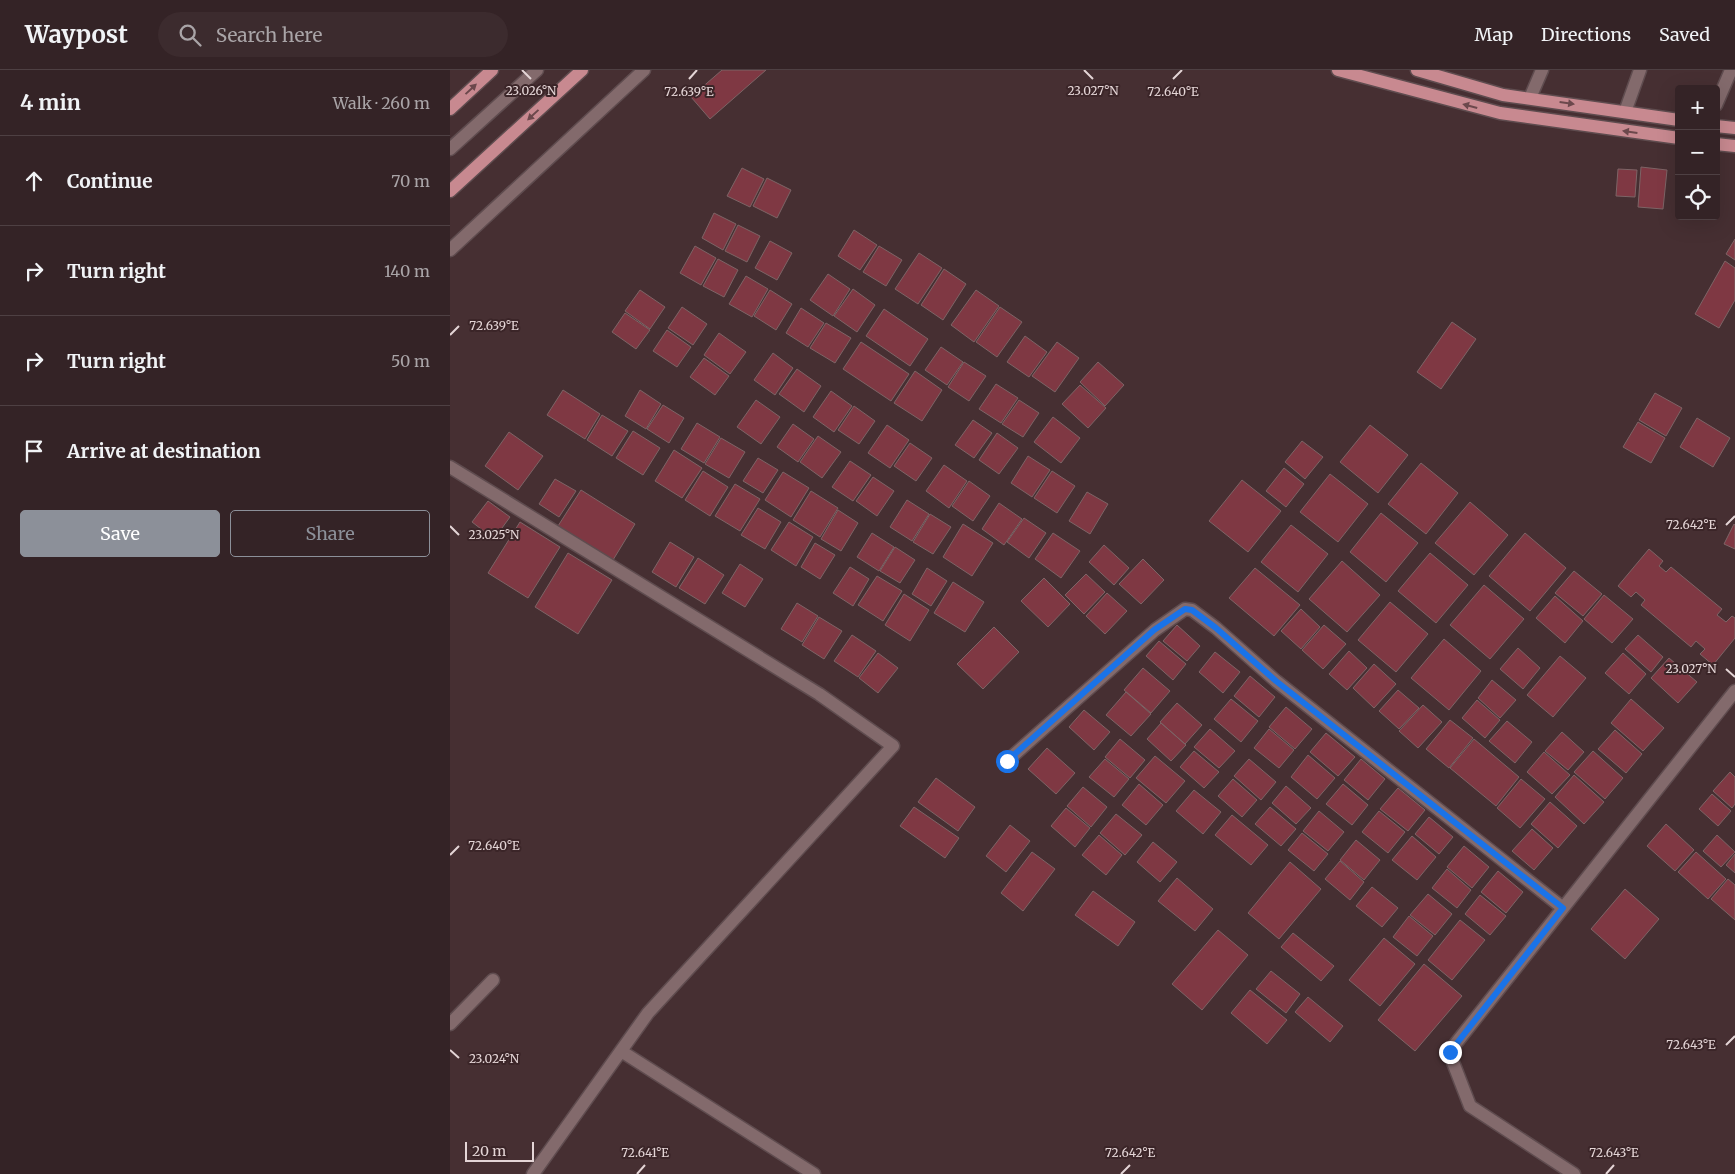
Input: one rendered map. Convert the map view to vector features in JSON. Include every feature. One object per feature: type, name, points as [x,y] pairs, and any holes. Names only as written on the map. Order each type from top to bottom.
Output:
[{"type":"main road","points":[[450,108],[492,70]]},
{"type":"main road","points":[[450,191],[582,70]]},
{"type":"main road","points":[[1338,70],[1500,114],[1675,137]]},
{"type":"main road","points":[[1417,70],[1430,72],[1504,95],[1675,119]]},
{"type":"main road","points":[[1720,126],[1735,128]]},
{"type":"main road","points":[[1720,144],[1735,146]]},
{"type":"street","points":[[450,150],[537,70]]},
{"type":"street","points":[[450,250],[644,70]]},
{"type":"street","points":[[1530,98],[1542,70]]},
{"type":"street","points":[[1625,112],[1640,70]]},
{"type":"street","points":[[1720,96],[1731,70]]},
{"type":"street","points":[[450,467],[819,694],[893,746],[648,1012],[533,1174]]},
{"type":"street","points":[[1007,761],[1154,630],[1185,609],[1192,610],[1216,628],[1276,681],[1563,908]]},
{"type":"street","points":[[1574,1174],[1470,1106],[1450,1052],[1735,691]]},
{"type":"street","points":[[450,1024],[493,980]]},
{"type":"street","points":[[621,1051],[814,1174]]},
{"type":"building","points":[[722,70],[766,70],[710,119],[691,97]]},
{"type":"building","points":[[1641,167],[1667,170],[1663,209],[1638,207]]},
{"type":"building","points":[[742,168],[764,179],[750,207],[727,196]]},
{"type":"building","points":[[1618,169],[1637,170],[1635,197],[1616,196]]},
{"type":"building","points":[[767,178],[791,190],[777,218],[753,206]]},
{"type":"building","points":[[714,213],[736,224],[723,250],[702,238]]},
{"type":"building","points":[[738,225],[760,236],[747,262],[725,251]]},
{"type":"building","points":[[854,230],[877,245],[860,270],[838,256]]},
{"type":"building","points":[[1735,239],[1735,260],[1726,254]]},
{"type":"building","points":[[770,241],[792,253],[777,280],[755,268]]},
{"type":"building","points":[[695,246],[716,258],[701,285],[680,273]]},
{"type":"building","points":[[879,246],[902,260],[886,286],[863,272]]},
{"type":"building","points":[[919,253],[942,268],[918,304],[895,289]]},
{"type":"building","points":[[718,259],[738,270],[724,297],[703,286]]},
{"type":"building","points":[[1725,261],[1735,268],[1735,300],[1719,328],[1695,314]]},
{"type":"building","points":[[944,269],[966,284],[943,320],[921,305]]},
{"type":"building","points":[[828,274],[850,289],[833,316],[810,300]]},
{"type":"building","points":[[746,276],[768,289],[752,317],[729,304]]},
{"type":"building","points":[[853,289],[875,305],[857,332],[834,316]]},
{"type":"building","points":[[640,290],[665,307],[650,329],[625,311]]},
{"type":"building","points":[[770,290],[792,304],[776,330],[754,316]]},
{"type":"building","points":[[976,290],[999,306],[974,342],[951,325]]},
{"type":"building","points":[[682,307],[707,324],[693,345],[668,328]]},
{"type":"building","points":[[1000,307],[1022,322],[997,357],[976,342]]},
{"type":"building","points":[[801,308],[824,323],[808,347],[786,333]]},
{"type":"building","points":[[884,309],[928,339],[910,366],[866,336]]},
{"type":"building","points":[[625,313],[650,330],[636,349],[612,332]]},
{"type":"building","points":[[1452,322],[1476,339],[1441,389],[1417,372]]},
{"type":"building","points":[[826,323],[851,338],[835,363],[810,348]]},
{"type":"building","points":[[667,330],[691,347],[677,367],[653,351]]},
{"type":"building","points":[[719,333],[746,352],[730,374],[704,355]]},
{"type":"building","points":[[1025,336],[1047,352],[1029,377],[1007,362]]},
{"type":"building","points":[[861,342],[909,374],[891,401],[843,369]]},
{"type":"building","points":[[1057,342],[1079,358],[1055,392],[1032,376]]},
{"type":"building","points":[[941,347],[963,362],[947,385],[925,370]]},
{"type":"building","points":[[773,353],[793,368],[775,395],[754,380]]},
{"type":"building","points":[[704,358],[729,376],[715,395],[690,377]]},
{"type":"building","points":[[964,362],[986,376],[969,401],[948,387]]},
{"type":"building","points":[[1098,362],[1124,385],[1105,406],[1080,382]]},
{"type":"building","points":[[797,369],[821,386],[804,412],[779,394]]},
{"type":"building","points":[[915,371],[942,390],[922,421],[894,403]]},
{"type":"building","points":[[996,384],[1018,398],[1001,423],[979,409]]},
{"type":"building","points":[[1080,385],[1106,408],[1088,428],[1062,404]]},
{"type":"building","points":[[563,390],[600,414],[585,439],[547,415]]},
{"type":"building","points":[[640,390],[661,404],[646,429],[625,416]]},
{"type":"building","points":[[831,391],[852,406],[834,432],[813,417]]},
{"type":"building","points":[[1655,393],[1682,408],[1666,436],[1639,420]]},
{"type":"building","points":[[756,400],[780,417],[761,444],[737,427]]},
{"type":"building","points":[[1019,400],[1039,413],[1023,437],[1002,424]]},
{"type":"building","points":[[663,405],[684,418],[669,443],[647,429]]},
{"type":"building","points":[[854,406],[875,421],[859,444],[838,430]]},
{"type":"building","points":[[602,415],[628,431],[612,456],[587,440]]},
{"type":"building","points":[[1053,417],[1080,438],[1061,463],[1034,442]]},
{"type":"building","points":[[1697,418],[1730,438],[1713,467],[1680,447]]},
{"type":"building","points":[[973,420],[992,433],[974,458],[955,445]]},
{"type":"building","points":[[1638,422],[1665,438],[1651,463],[1623,447]]},
{"type":"building","points":[[697,423],[720,437],[704,463],[681,449]]},
{"type":"building","points":[[793,424],[814,439],[798,462],[777,447]]},
{"type":"building","points":[[887,425],[909,440],[890,468],[868,453]]},
{"type":"building","points":[[1370,425],[1408,455],[1378,493],[1340,462]]},
{"type":"building","points":[[633,431],[660,448],[643,475],[616,458]]},
{"type":"building","points":[[509,432],[543,456],[518,490],[485,466]]},
{"type":"building","points":[[997,433],[1018,448],[999,474],[979,460]]},
{"type":"building","points":[[818,436],[841,452],[822,478],[800,462]]},
{"type":"building","points":[[721,438],[745,452],[729,478],[705,464]]},
{"type":"building","points":[[1302,441],[1323,457],[1305,479],[1285,462]]},
{"type":"building","points":[[910,443],[932,458],[916,481],[894,466]]},
{"type":"building","points":[[674,450],[702,468],[682,498],[655,481]]},
{"type":"building","points":[[1028,456],[1050,470],[1032,497],[1011,483]]},
{"type":"building","points":[[758,458],[778,470],[763,493],[743,481]]},
{"type":"building","points":[[850,461],[871,475],[853,501],[832,487]]},
{"type":"building","points":[[1421,463],[1458,493],[1426,534],[1388,504]]},
{"type":"building","points":[[944,465],[967,481],[949,508],[926,491]]},
{"type":"building","points":[[1284,468],[1304,484],[1286,507],[1266,491]]},
{"type":"building","points":[[703,471],[728,487],[710,516],[685,500]]},
{"type":"building","points":[[1052,471],[1075,486],[1057,513],[1034,498]]},
{"type":"building","points":[[783,472],[809,488],[791,517],[765,500]]},
{"type":"building","points":[[1330,474],[1368,504],[1338,542],[1300,512]]},
{"type":"building","points":[[873,477],[894,491],[877,516],[856,501]]},
{"type":"building","points":[[555,479],[576,491],[559,517],[539,504]]},
{"type":"building","points":[[1242,480],[1281,511],[1248,552],[1209,521]]},
{"type":"building","points":[[969,481],[990,496],[973,521],[952,506]]},
{"type":"building","points":[[735,484],[760,499],[740,531],[715,516]]},
{"type":"building","points":[[581,490],[635,524],[613,560],[558,526]]},
{"type":"building","points":[[811,491],[838,508],[820,537],[793,520]]},
{"type":"building","points":[[1087,492],[1108,504],[1090,534],[1069,521]]},
{"type":"building","points":[[907,500],[929,514],[912,541],[890,527]]},
{"type":"building","points":[[488,501],[510,517],[494,539],[472,522]]},
{"type":"building","points":[[1470,502],[1508,535],[1474,575],[1435,543]]},
{"type":"building","points":[[999,503],[1022,519],[1004,545],[982,529]]},
{"type":"building","points":[[758,508],[781,522],[765,549],[741,535]]},
{"type":"building","points":[[838,510],[858,523],[841,551],[821,539]]},
{"type":"building","points":[[1381,513],[1418,543],[1386,582],[1350,552]]},
{"type":"building","points":[[930,514],[951,527],[933,554],[913,542]]},
{"type":"building","points":[[1024,518],[1046,533],[1029,558],[1007,542]]},
{"type":"building","points":[[520,522],[560,547],[528,598],[488,573]]},
{"type":"building","points":[[789,522],[813,537],[796,566],[771,550]]},
{"type":"building","points":[[963,524],[993,543],[972,576],[943,557]]},
{"type":"building","points":[[1291,525],[1328,554],[1298,592],[1261,562]]},
{"type":"building","points":[[1735,525],[1735,549],[1724,544]]},
{"type":"building","points":[[872,533],[894,547],[879,571],[857,557]]},
{"type":"building","points":[[1053,533],[1080,551],[1061,578],[1035,559]]},
{"type":"building","points":[[1525,533],[1566,568],[1530,611],[1489,576]]},
{"type":"building","points":[[670,542],[694,557],[676,587],[652,572]]},
{"type":"building","points":[[815,543],[835,555],[820,579],[801,567]]},
{"type":"building","points":[[1104,545],[1129,568],[1114,585],[1089,562]]},
{"type":"building","points":[[895,547],[915,560],[900,583],[880,571]]},
{"type":"building","points":[[1649,549],[1663,561],[1659,566],[1666,572],[1671,567],[1722,609],[1717,615],[1726,622],[1732,616],[1735,618],[1735,638],[1713,665],[1700,654],[1705,649],[1696,641],[1691,647],[1641,605],[1645,600],[1636,592],[1631,597],[1618,586]]},
{"type":"building","points":[[568,553],[612,580],[578,634],[535,607]]},
{"type":"building","points":[[1430,553],[1468,585],[1436,623],[1398,591]]},
{"type":"building","points":[[698,558],[724,575],[705,604],[679,588]]},
{"type":"building","points":[[1143,559],[1164,580],[1141,604],[1119,584]]},
{"type":"building","points":[[1342,561],[1380,595],[1347,632],[1309,599]]},
{"type":"building","points":[[740,564],[763,579],[745,607],[722,593]]},
{"type":"building","points":[[850,567],[869,579],[853,606],[833,593]]},
{"type":"building","points":[[927,568],[947,581],[931,606],[912,594]]},
{"type":"building","points":[[1255,568],[1300,605],[1274,636],[1229,598]]},
{"type":"building","points":[[1574,571],[1602,594],[1583,616],[1555,593]]},
{"type":"building","points":[[1086,574],[1105,592],[1084,614],[1065,595]]},
{"type":"building","points":[[877,576],[902,591],[883,621],[858,605]]},
{"type":"building","points":[[1044,578],[1070,604],[1048,627],[1021,601]]},
{"type":"building","points":[[953,582],[984,602],[965,632],[934,613]]},
{"type":"building","points":[[1484,585],[1524,619],[1490,659],[1450,625]]},
{"type":"building","points":[[1107,593],[1127,611],[1105,634],[1086,616]]},
{"type":"building","points":[[904,594],[929,610],[910,641],[885,625]]},
{"type":"building","points":[[1604,595],[1633,619],[1612,643],[1584,619]]},
{"type":"building","points":[[1555,596],[1583,621],[1565,643],[1536,618]]},
{"type":"building","points":[[1390,602],[1428,634],[1396,672],[1358,640]]},
{"type":"building","points":[[797,603],[818,616],[802,642],[781,629]]},
{"type":"building","points":[[1301,609],[1320,627],[1301,649],[1281,631]]},
{"type":"building","points":[[819,617],[842,631],[824,659],[802,645]]},
{"type":"building","points":[[1177,625],[1200,646],[1187,661],[1163,641]]},
{"type":"building","points":[[1324,625],[1346,644],[1323,669],[1302,650]]},
{"type":"building","points":[[994,627],[1019,652],[983,689],[957,664]]},
{"type":"building","points":[[852,635],[876,651],[858,677],[834,661]]},
{"type":"building","points":[[1638,635],[1663,657],[1651,672],[1625,649]]},
{"type":"building","points":[[1444,639],[1481,671],[1449,710],[1411,678]]},
{"type":"building","points":[[1159,641],[1186,664],[1173,680],[1146,656]]},
{"type":"building","points":[[1518,648],[1540,668],[1523,689],[1500,669]]},
{"type":"building","points":[[1349,651],[1367,668],[1347,690],[1329,674]]},
{"type":"building","points":[[1215,652],[1240,672],[1223,693],[1199,672]]},
{"type":"building","points":[[878,653],[898,668],[878,693],[859,678]]},
{"type":"building","points":[[1623,653],[1646,674],[1629,694],[1605,673]]},
{"type":"building","points":[[1560,656],[1586,678],[1553,717],[1527,695]]},
{"type":"building","points":[[1669,658],[1697,682],[1678,703],[1651,678]]},
{"type":"building","points":[[1374,664],[1396,684],[1374,708],[1353,688]]},
{"type":"building","points":[[1143,668],[1170,691],[1151,713],[1124,690]]},
{"type":"building","points":[[1250,676],[1275,697],[1259,717],[1234,696]]},
{"type":"building","points":[[1492,680],[1516,700],[1500,718],[1478,698]]},
{"type":"building","points":[[1398,690],[1419,708],[1399,729],[1379,711]]},
{"type":"building","points":[[1126,692],[1151,714],[1131,736],[1106,715]]},
{"type":"building","points":[[1231,699],[1258,721],[1241,742],[1214,719]]},
{"type":"building","points":[[1631,699],[1664,728],[1643,751],[1611,723]]},
{"type":"building","points":[[1477,700],[1500,720],[1485,738],[1462,718]]},
{"type":"building","points":[[1177,703],[1202,725],[1185,744],[1160,722]]},
{"type":"building","points":[[1423,705],[1442,722],[1418,748],[1399,731]]},
{"type":"building","points":[[1286,707],[1312,729],[1295,749],[1269,727]]},
{"type":"building","points":[[1084,710],[1110,732],[1094,750],[1069,727]]},
{"type":"building","points":[[1450,720],[1473,738],[1449,768],[1426,749]]},
{"type":"building","points":[[1507,721],[1532,742],[1515,763],[1489,741]]},
{"type":"building","points":[[1161,723],[1186,745],[1171,761],[1147,739]]},
{"type":"building","points":[[1210,729],[1235,751],[1219,768],[1194,747]]},
{"type":"building","points":[[1269,729],[1294,750],[1279,768],[1254,748]]},
{"type":"building","points":[[1615,730],[1642,754],[1626,773],[1598,749]]},
{"type":"building","points":[[1562,732],[1584,752],[1568,770],[1545,751]]},
{"type":"building","points":[[1326,733],[1355,757],[1338,776],[1310,752]]},
{"type":"building","points":[[1120,739],[1145,760],[1130,778],[1105,757]]},
{"type":"building","points":[[1474,739],[1519,777],[1496,806],[1450,768]]},
{"type":"building","points":[[1047,748],[1075,773],[1056,794],[1028,769]]},
{"type":"building","points":[[1194,751],[1219,772],[1204,788],[1180,767]]},
{"type":"building","points":[[1593,751],[1623,778],[1605,799],[1574,772]]},
{"type":"building","points":[[1544,752],[1570,775],[1552,794],[1527,772]]},
{"type":"building","points":[[1308,755],[1335,778],[1317,799],[1291,777]]},
{"type":"building","points":[[1155,756],[1185,781],[1166,803],[1136,778]]},
{"type":"building","points":[[1105,759],[1129,779],[1114,797],[1089,777]]},
{"type":"building","points":[[1249,759],[1276,782],[1261,800],[1234,776]]},
{"type":"building","points":[[1361,759],[1385,779],[1368,800],[1344,780]]},
{"type":"building","points":[[1730,772],[1735,777],[1735,804],[1732,808],[1713,791]]},
{"type":"building","points":[[1574,775],[1604,802],[1584,824],[1555,797]]},
{"type":"building","points":[[936,778],[975,807],[958,831],[918,802]]},
{"type":"building","points":[[1233,779],[1257,800],[1242,817],[1218,796]]},
{"type":"building","points":[[1521,779],[1545,799],[1520,828],[1497,808]]},
{"type":"building","points":[[1139,784],[1163,805],[1146,825],[1122,805]]},
{"type":"building","points":[[1343,784],[1368,805],[1352,825],[1326,804]]},
{"type":"building","points":[[1286,786],[1311,808],[1296,824],[1272,803]]},
{"type":"building","points":[[1083,787],[1107,807],[1091,827],[1067,806]]},
{"type":"building","points":[[1398,788],[1425,810],[1408,831],[1380,809]]},
{"type":"building","points":[[1194,790],[1221,812],[1203,834],[1176,811]]},
{"type":"building","points":[[1712,794],[1731,811],[1718,826],[1699,809]]},
{"type":"building","points":[[1550,802],[1577,826],[1558,848],[1531,824]]},
{"type":"building","points":[[914,807],[959,838],[945,858],[900,826]]},
{"type":"building","points":[[1270,807],[1296,829],[1281,846],[1255,824]]},
{"type":"building","points":[[1066,808],[1090,828],[1075,847],[1051,826]]},
{"type":"building","points":[[1319,811],[1344,832],[1328,851],[1303,831]]},
{"type":"building","points":[[1379,811],[1405,832],[1388,853],[1362,832]]},
{"type":"building","points":[[1116,814],[1142,835],[1125,855],[1100,833]]},
{"type":"building","points":[[1232,815],[1268,845],[1251,865],[1215,835]]},
{"type":"building","points":[[1429,817],[1453,837],[1439,854],[1415,834]]},
{"type":"building","points":[[1666,824],[1694,850],[1675,871],[1647,846]]},
{"type":"building","points":[[1010,825],[1030,841],[1006,872],[986,856]]},
{"type":"building","points":[[1532,829],[1553,848],[1534,870],[1512,851]]},
{"type":"building","points":[[1302,833],[1328,854],[1314,871],[1288,850]]},
{"type":"building","points":[[1099,835],[1122,855],[1106,875],[1082,855]]},
{"type":"building","points":[[1717,835],[1735,852],[1721,867],[1703,851]]},
{"type":"building","points":[[1412,836],[1436,857],[1417,880],[1392,860]]},
{"type":"building","points":[[1356,840],[1380,860],[1364,880],[1340,860]]},
{"type":"building","points":[[1153,842],[1177,862],[1160,882],[1137,862]]},
{"type":"building","points":[[1464,846],[1489,867],[1472,888],[1447,867]]},
{"type":"building","points":[[1032,852],[1055,869],[1023,911],[1001,893]]},
{"type":"building","points":[[1696,852],[1726,879],[1708,899],[1678,872]]},
{"type":"building","points":[[1735,854],[1735,873],[1726,865]]},
{"type":"building","points":[[1340,861],[1364,882],[1350,900],[1325,879]]},
{"type":"building","points":[[1290,862],[1321,889],[1279,939],[1248,913]]},
{"type":"building","points":[[1447,869],[1471,890],[1457,908],[1432,888]]},
{"type":"building","points":[[1498,871],[1523,892],[1506,913],[1481,892]]},
{"type":"building","points":[[1177,878],[1213,909],[1195,931],[1158,901]]},
{"type":"building","points":[[1728,879],[1735,885],[1735,920],[1711,899]]},
{"type":"building","points":[[1372,887],[1398,908],[1382,927],[1356,906]]},
{"type":"building","points":[[1625,889],[1659,919],[1625,959],[1591,929]]},
{"type":"building","points":[[1093,891],[1135,922],[1118,946],[1075,915]]},
{"type":"building","points":[[1428,894],[1452,914],[1435,935],[1410,915]]},
{"type":"building","points":[[1480,895],[1506,916],[1490,935],[1465,914]]},
{"type":"building","points":[[1409,916],[1433,936],[1417,956],[1393,937]]},
{"type":"building","points":[[1460,920],[1485,940],[1452,980],[1428,960]]},
{"type":"building","points":[[1218,930],[1248,955],[1202,1010],[1172,984]]},
{"type":"building","points":[[1293,933],[1334,966],[1321,981],[1281,947]]},
{"type":"building","points":[[1384,938],[1415,964],[1380,1006],[1349,980]]},
{"type":"building","points":[[1424,964],[1462,996],[1415,1051],[1378,1020]]},
{"type":"building","points":[[1271,971],[1300,994],[1286,1013],[1256,989]]},
{"type":"building","points":[[1250,990],[1287,1020],[1267,1044],[1231,1013]]},
{"type":"building","points":[[1308,997],[1343,1026],[1330,1042],[1295,1012]]},
{"type":"route","points":[[1007,761],[1154,630],[1185,609],[1192,610],[1216,628],[1276,681],[1563,908],[1450,1052]]}]
